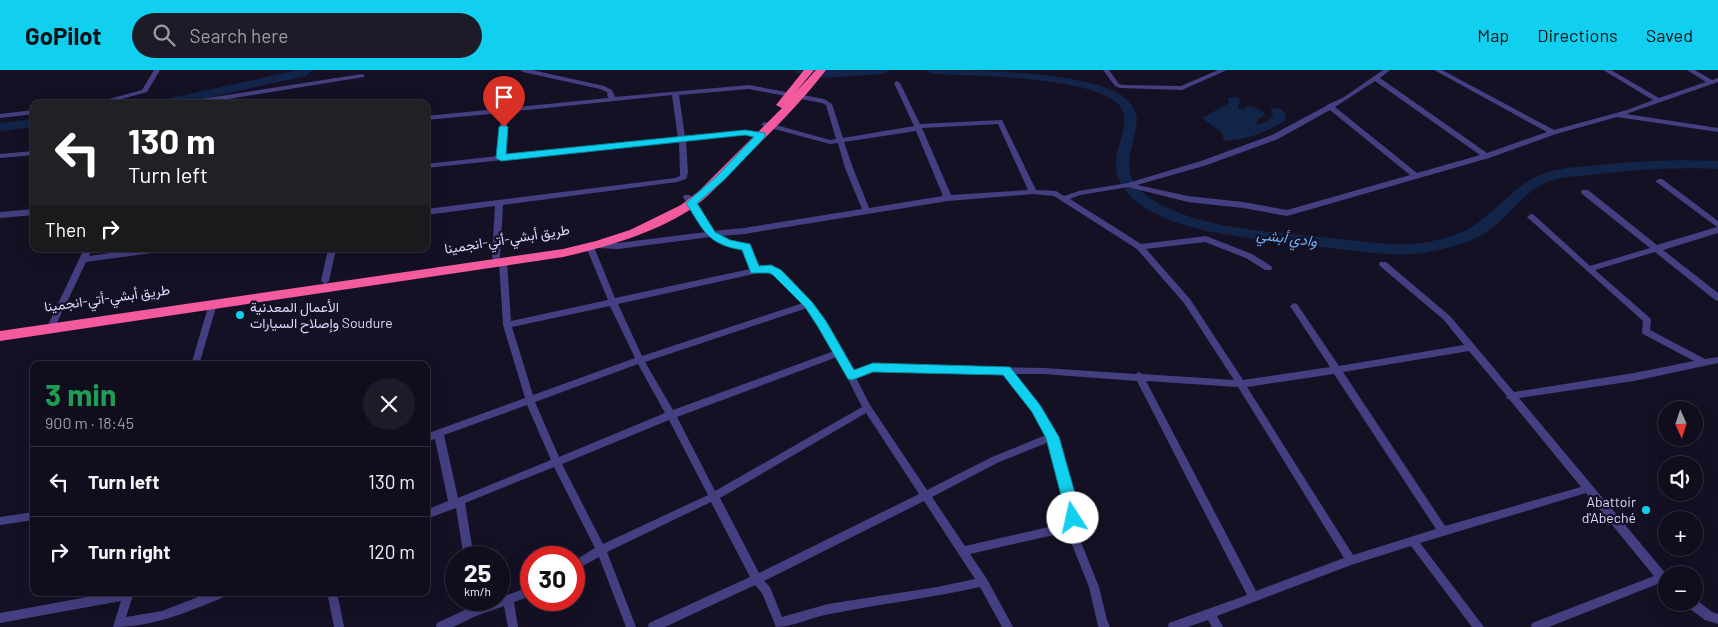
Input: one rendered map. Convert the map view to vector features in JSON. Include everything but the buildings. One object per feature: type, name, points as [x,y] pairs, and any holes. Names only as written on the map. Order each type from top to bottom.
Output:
[{"type":"highway","points":[[795,93],[809,70]]},
{"type":"highway","points":[[0,336],[52,325],[213,304],[594,246],[641,230],[663,220],[720,178],[795,93],[821,70]]},
{"type":"highway","name":"طريق أبشي-أتي-انجمينا","points":[[500,259],[600,237],[689,200]]},
{"type":"highway","name":"طريق أبشي-أتي-انجمينا","points":[[0,328],[52,325],[325,281],[370,279]]},
{"type":"street","points":[[110,100],[145,91],[157,70]]},
{"type":"street","points":[[523,70],[602,86],[610,91],[612,99]]},
{"type":"street","points":[[1106,70],[1117,84],[1122,86],[1182,88],[1224,70]]},
{"type":"street","points":[[1063,198],[1079,193],[1128,185],[1204,163],[1275,137],[1346,98],[1387,70]]},
{"type":"street","points":[[1437,70],[1553,132]]},
{"type":"street","points":[[1606,70],[1658,101]]},
{"type":"street","points":[[1690,70],[1715,81]]},
{"type":"street","points":[[208,100],[362,76]]},
{"type":"street","points":[[1374,78],[1486,156]]},
{"type":"street","points":[[1128,185],[1188,199],[1242,204],[1287,213],[1486,156],[1553,132],[1616,115],[1715,81]]},
{"type":"street","points":[[897,82],[948,198]]},
{"type":"street","points":[[430,118],[749,87],[795,93],[829,104],[866,211]]},
{"type":"street","points":[[430,212],[677,180],[683,177],[684,173],[682,139],[675,93]]},
{"type":"street","points":[[1329,106],[1416,176]]},
{"type":"street","points":[[501,158],[505,111]]},
{"type":"street","points":[[0,116],[30,112]]},
{"type":"street","points":[[1616,115],[1718,130]]},
{"type":"street","points":[[430,166],[763,129],[824,141],[841,140],[918,127],[1000,122],[1033,192]]},
{"type":"street","points":[[0,156],[30,153]]},
{"type":"street","points":[[1659,181],[1718,225]]},
{"type":"street","points":[[983,582],[937,592],[828,609],[780,625],[766,590],[757,580],[671,415],[640,360],[613,303],[594,246],[618,246],[744,231],[948,198],[1033,192],[1056,194],[1140,247],[1187,301],[1351,560]]},
{"type":"street","points":[[1585,192],[1718,298]]},
{"type":"street","points":[[689,200],[711,234],[727,244],[746,247],[755,270]]},
{"type":"street","points":[[499,203],[500,259],[507,325],[530,400],[556,461],[601,550],[631,627]]},
{"type":"street","points":[[0,215],[30,212]]},
{"type":"street","points":[[1531,217],[1647,320],[1646,332],[1705,363]]},
{"type":"street","points":[[1589,269],[1718,230]]},
{"type":"street","points":[[1140,247],[1206,239],[1249,256],[1268,268]]},
{"type":"street","points":[[52,325],[87,252]]},
{"type":"street","points":[[84,259],[136,252]]},
{"type":"street","points":[[325,281],[331,252]]},
{"type":"street","points":[[1383,264],[1447,318],[1658,573]]},
{"type":"street","points":[[507,325],[755,270],[771,269],[777,272],[809,304],[852,376],[867,408],[983,582],[1008,627]]},
{"type":"street","points":[[196,361],[213,304]]},
{"type":"street","points":[[430,437],[640,360],[809,304]]},
{"type":"street","points":[[1294,306],[1443,531]]},
{"type":"street","points":[[852,376],[873,368],[1139,376],[1241,384],[1471,347]]},
{"type":"street","points":[[430,513],[671,415],[839,353]]},
{"type":"street","points":[[1510,396],[1634,378],[1718,360]]},
{"type":"street","points":[[1006,371],[1036,409],[1052,437],[1072,504],[1073,518],[1070,527],[1094,586],[1102,622],[1105,627]]},
{"type":"street","points":[[1139,376],[1254,598]]},
{"type":"street","points":[[585,559],[601,550],[713,497],[867,408]]},
{"type":"street","points":[[439,434],[466,546]]},
{"type":"street","points":[[653,627],[757,580],[926,496],[991,461],[1023,446],[1052,437]]},
{"type":"street","points":[[1172,627],[1254,598],[1351,560],[1587,489]]},
{"type":"street","points":[[0,521],[30,517]]},
{"type":"street","points":[[962,551],[1070,527]]},
{"type":"street","points":[[1413,541],[1479,627]]},
{"type":"street","points":[[1536,627],[1658,582]]},
{"type":"street","points":[[0,618],[118,596]]},
{"type":"street","points":[[118,626],[128,596]]},
{"type":"street","points":[[118,626],[162,616],[214,596]]},
{"type":"street","points":[[333,596],[339,627]]},
{"type":"street","points":[[441,627],[476,611]]},
{"type":"street","points":[[510,611],[513,627]]},
{"type":"street","points":[[1702,611],[1718,619]]},
{"type":"street","points":[[1210,614],[1218,627]]},
{"type":"water","points":[[1238,97],[1240,100],[1238,109],[1245,109],[1246,106],[1259,109],[1265,114],[1256,124],[1269,120],[1273,113],[1270,109],[1280,108],[1285,113],[1286,120],[1256,135],[1224,141],[1222,133],[1202,118],[1229,103],[1228,98]]},
{"type":"waterway","name":"وادي أبشي","points":[[180,100],[302,73],[306,70]]},
{"type":"waterway","name":"وادي أبشي","points":[[801,70],[822,74],[883,70]]},
{"type":"waterway","name":"وادي أبشي","points":[[932,70],[1032,77],[1088,86],[1109,93],[1123,102],[1131,118],[1131,126],[1124,150],[1123,167],[1127,183],[1143,200],[1179,218],[1202,225],[1286,238],[1385,249],[1426,248],[1457,240],[1481,230],[1526,188],[1552,175],[1652,165],[1718,165]]},
{"type":"waterway","name":"وادي أبشي","points":[[0,127],[30,123]]},
{"type":"place","name":"الأعمال المعدنية وإصلاح السيارات Soudure","points":[[240,315]]},
{"type":"place","name":"Abattoir d'Abeché","points":[[1646,510]]},
{"type":"route","points":[[504,127],[501,158],[656,143],[745,132],[761,135],[720,178],[691,203],[711,234],[727,244],[746,247],[755,270],[771,269],[777,272],[809,304],[852,376],[873,368],[1006,371],[1036,409],[1052,437],[1072,504],[1073,518]]}]
